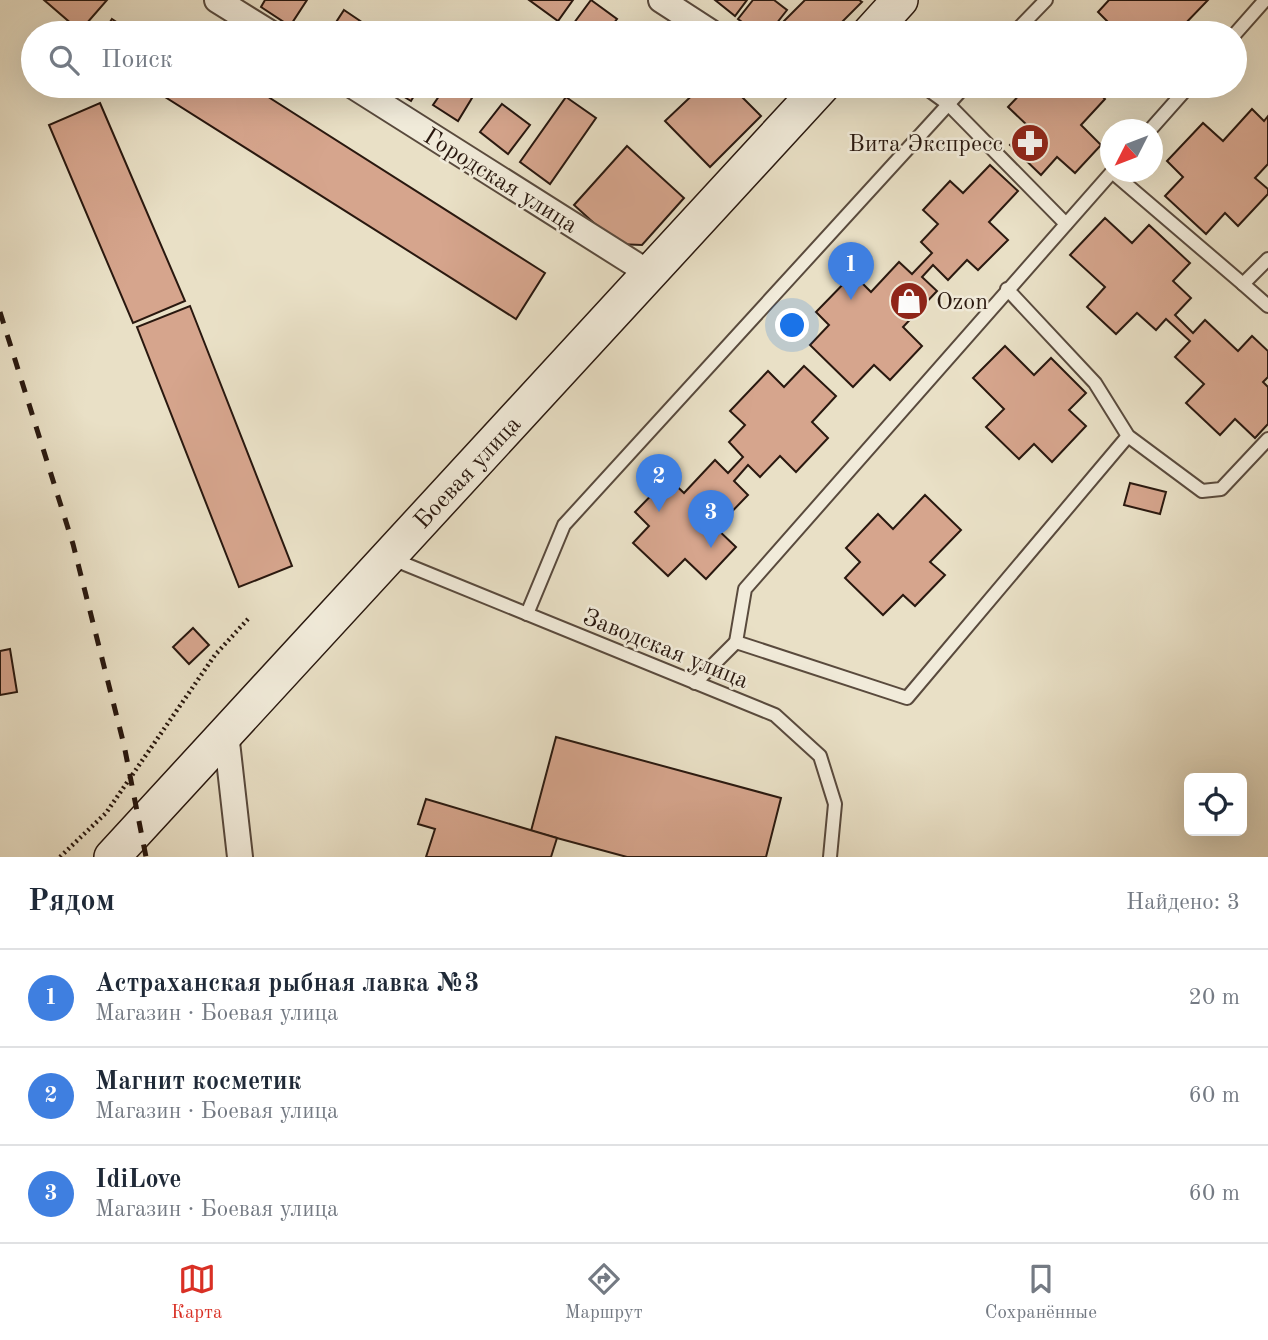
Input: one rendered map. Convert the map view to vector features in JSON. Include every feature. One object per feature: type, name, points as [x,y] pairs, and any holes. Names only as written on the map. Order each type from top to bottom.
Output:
[{"type":"main road","points":[[881,21],[900,0]]},
{"type":"main road","name":"Боевая улица","points":[[112,857],[649,273],[801,98]]},
{"type":"street","points":[[217,0],[251,21]]},
{"type":"street","points":[[661,0],[693,21]]},
{"type":"street","name":"Городская улица","points":[[372,98],[649,273]]},
{"type":"street","points":[[226,733],[240,857]]},
{"type":"lane","points":[[1026,21],[1046,0]]},
{"type":"lane","points":[[1246,21],[1265,0]]},
{"type":"lane","points":[[940,98],[1066,224]]},
{"type":"lane","points":[[527,614],[564,525],[954,98]]},
{"type":"lane","points":[[1160,119],[1178,98]]},
{"type":"lane","points":[[695,682],[736,642],[745,589],[1103,182]]},
{"type":"lane","points":[[1124,182],[1268,306]]},
{"type":"lane","points":[[1243,284],[1268,259]]},
{"type":"lane","points":[[1007,289],[1096,383],[1128,436],[1202,491],[1220,489],[1268,439]]},
{"type":"lane","points":[[736,642],[907,698],[1128,436]]},
{"type":"lane","name":"Заводская улица","points":[[388,557],[775,715],[820,756],[835,804],[830,857]]},
{"type":"path","points":[[60,857],[106,813],[215,655],[248,619]]},
{"type":"building","points":[[44,0],[107,0],[89,21],[68,21]]},
{"type":"building","points":[[265,0],[307,0],[293,21],[282,21],[261,7]]},
{"type":"building","points":[[529,0],[573,0],[558,21]]},
{"type":"building","points":[[591,0],[617,19],[615,21],[575,21]]},
{"type":"building","points":[[715,0],[747,0],[735,16]]},
{"type":"building","points":[[753,0],[774,0],[787,10],[778,21],[738,19]]},
{"type":"building","points":[[805,0],[862,2],[843,21],[784,21]]},
{"type":"building","points":[[1109,0],[1208,0],[1188,21],[1107,21],[1098,12]]},
{"type":"building","points":[[344,10],[360,21],[337,21]]},
{"type":"building","points":[[167,98],[270,98],[545,273],[516,319]]},
{"type":"building","points":[[438,98],[472,98],[458,121],[433,105]]},
{"type":"building","points":[[565,98],[596,118],[550,184],[520,162]]},
{"type":"building","points":[[689,98],[743,98],[761,116],[710,167],[665,121]]},
{"type":"building","points":[[1017,98],[1105,99],[1081,125],[1100,146],[1075,173],[1057,157],[1041,175],[1010,145],[1028,126],[1008,107]]},
{"type":"building","points":[[100,103],[185,301],[133,323],[49,125]]},
{"type":"building","points":[[502,104],[530,125],[508,154],[480,132]]},
{"type":"building","points":[[1252,109],[1264,121],[1268,116],[1268,164],[1255,178],[1268,189],[1268,194],[1238,226],[1225,213],[1206,234],[1165,196],[1183,177],[1167,161],[1203,123],[1223,141]]},
{"type":"building","points":[[627,146],[684,198],[642,245],[617,244],[574,205]]},
{"type":"building","points":[[990,165],[1018,191],[989,222],[1008,240],[978,270],[967,260],[948,280],[933,265],[922,277],[937,291],[903,327],[922,346],[890,380],[874,365],[853,387],[810,345],[829,325],[816,312],[853,274],[871,292],[899,262],[912,274],[932,253],[921,242],[938,224],[923,210],[950,181],[963,193]]},
{"type":"building","points":[[1105,218],[1132,243],[1149,225],[1190,263],[1173,281],[1191,298],[1175,315],[1193,333],[1205,320],[1238,351],[1252,336],[1268,351],[1268,377],[1263,382],[1268,387],[1268,424],[1255,438],[1235,419],[1220,435],[1186,403],[1204,384],[1175,357],[1190,341],[1166,319],[1156,330],[1137,313],[1116,334],[1087,307],[1105,287],[1070,255]]},
{"type":"building","points":[[190,306],[292,566],[239,587],[137,327]]},
{"type":"building","points":[[1005,346],[1034,375],[1051,358],[1086,393],[1069,410],[1086,426],[1052,462],[1034,444],[1019,459],[986,427],[1004,409],[973,378]]},
{"type":"building","points":[[804,366],[836,396],[812,422],[828,438],[796,472],[780,456],[760,477],[748,465],[734,481],[748,495],[716,528],[736,547],[706,579],[685,559],[668,576],[633,543],[649,526],[635,512],[668,478],[684,493],[715,460],[728,473],[743,457],[729,442],[745,425],[730,411],[768,371],[784,387]]},
{"type":"building","points":[[1130,483],[1166,492],[1160,514],[1124,505]]},
{"type":"building","points":[[925,495],[961,530],[930,562],[945,575],[915,606],[903,595],[883,615],[845,578],[860,562],[846,548],[878,514],[893,529]]},
{"type":"building","points":[[193,628],[209,645],[189,664],[173,647]]},
{"type":"building","points":[[10,649],[17,692],[0,695],[0,651]]},
{"type":"building","points":[[556,737],[781,798],[766,857],[627,857],[531,831]]},
{"type":"building","points":[[426,799],[557,838],[551,857],[426,857],[435,829],[418,824]]},
{"type":"railway","points":[[0,312],[73,544],[124,745],[146,857]]},
{"type":"place","name":"Вита Экспресс","points":[[1030,143]]},
{"type":"place","name":"Астраханская рыбная лавка №3","points":[[851,300]]},
{"type":"place","name":"Ozon","points":[[909,301]]},
{"type":"place","name":"Магнит косметик","points":[[659,512]]},
{"type":"place","name":"IdiLove","points":[[711,548]]}]
